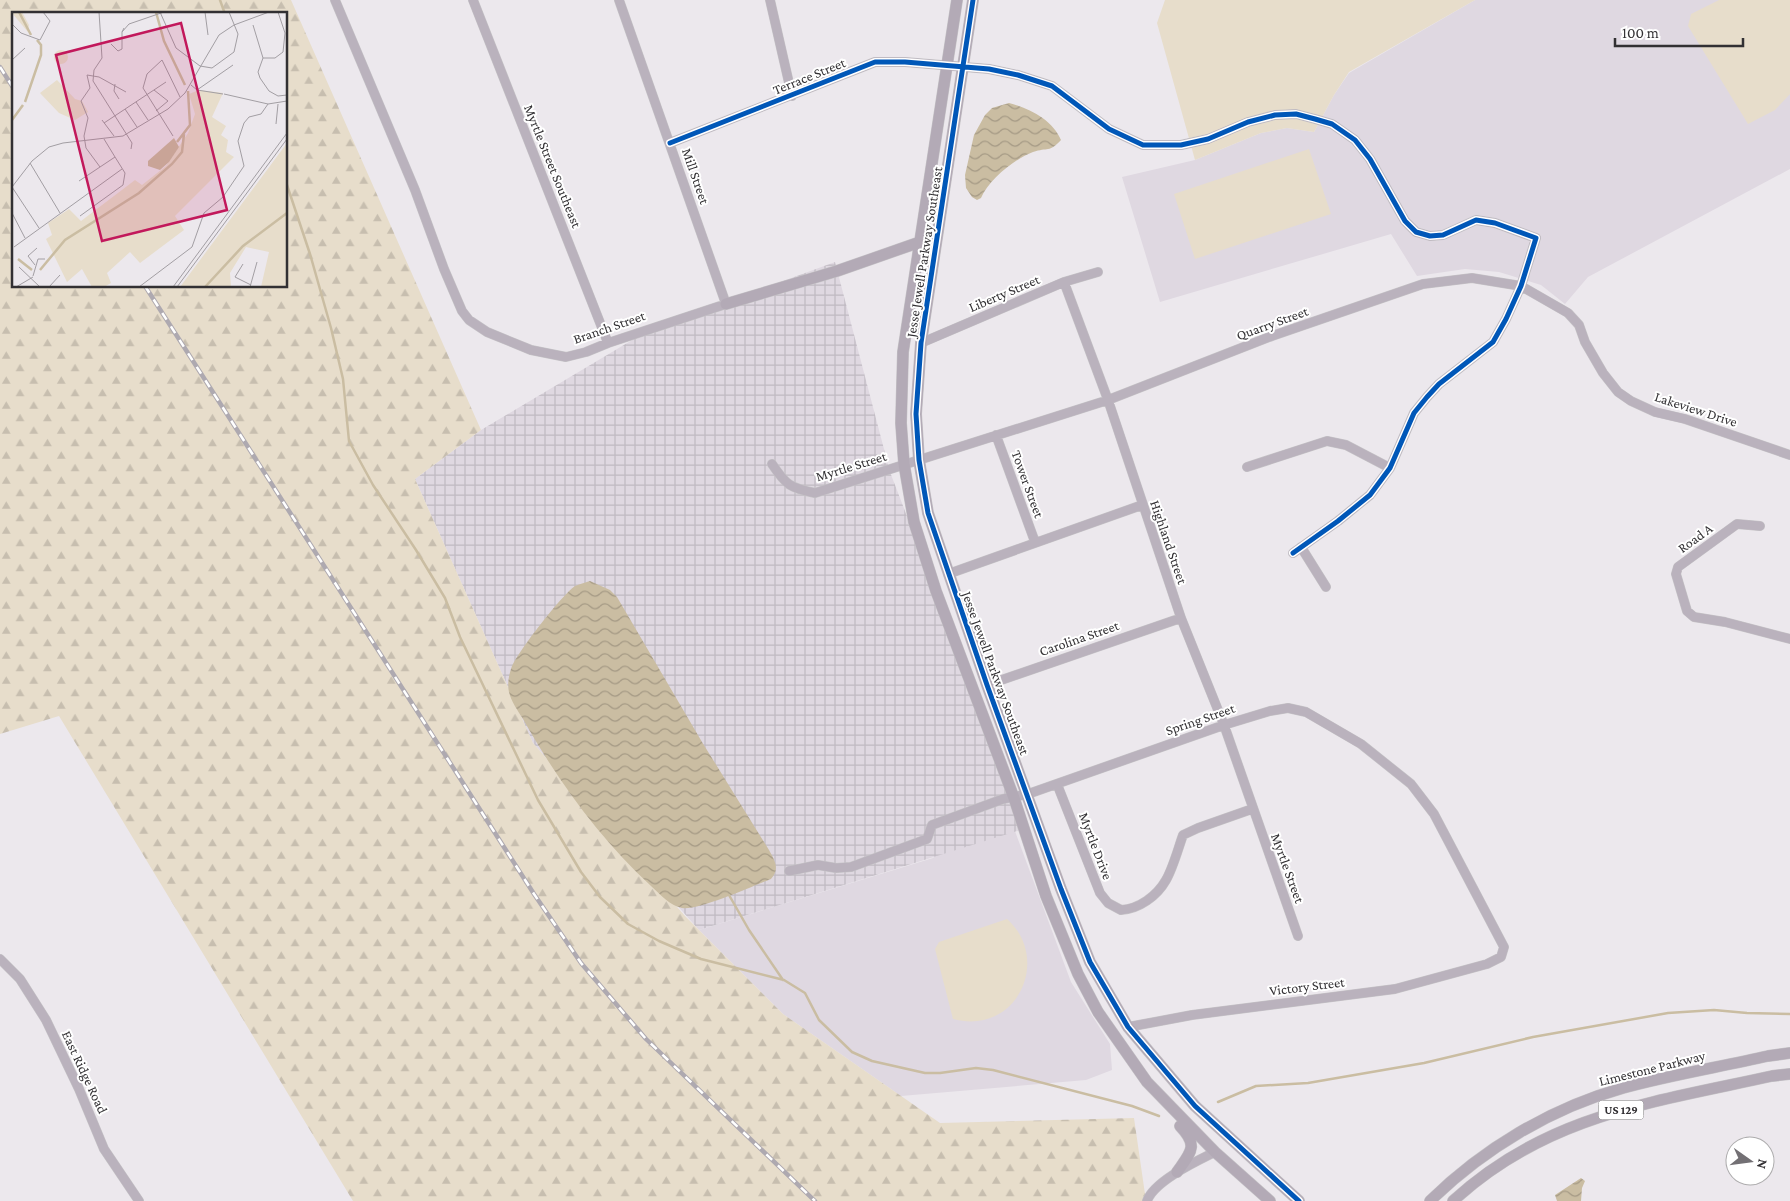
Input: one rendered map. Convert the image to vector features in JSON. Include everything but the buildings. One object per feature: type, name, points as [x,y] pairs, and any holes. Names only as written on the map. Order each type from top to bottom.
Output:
[{"type":"main road","name":"Jesse Jewell Parkway Southeast","points":[[957,0],[945,66],[903,352],[901,423],[904,464],[914,522],[936,591],[1014,798],[1046,896],[1078,974],[1098,1012],[1146,1082],[1215,1152],[1270,1201]]},
{"type":"main road","name":"Jesse Jewell Parkway Southeast","points":[[973,0],[921,344],[916,414],[919,460],[928,513],[987,685],[1061,889],[1090,962],[1128,1027],[1195,1106],[1227,1137],[1300,1201]]},
{"type":"main road","name":"Branch Street","points":[[726,304],[837,271],[920,242]]},
{"type":"main road","name":"Limestone Parkway","points":[[1430,1201],[1477,1160],[1518,1134],[1580,1104],[1623,1088],[1768,1056],[1790,1054]]},
{"type":"main road","name":"US 129","points":[[1453,1201],[1487,1173],[1519,1152],[1586,1120],[1629,1108],[1772,1076],[1790,1074]]},
{"type":"main road","points":[[1165,1102],[1169,1114],[1189,1135],[1191,1140],[1192,1147],[1189,1156],[1177,1172]]},
{"type":"street","name":"Branch Street","points":[[335,0],[414,190],[444,269],[462,311],[469,320],[487,332],[531,350],[566,356],[586,352],[726,304]]},
{"type":"street","name":"Myrtle Street Southeast","points":[[473,0],[608,343]]},
{"type":"street","name":"Mill Street","points":[[619,0],[726,304]]},
{"type":"street","points":[[770,0],[792,96]]},
{"type":"street","name":"Terrace Street","points":[[670,143],[875,62],[905,62],[989,69],[1018,75],[1052,86],[1109,129],[1142,144],[1181,145],[1208,139],[1248,122],[1275,115],[1296,114],[1332,124],[1355,140],[1370,159],[1405,220],[1416,232],[1430,236],[1443,235],[1476,220],[1495,223],[1536,238],[1521,286]]},
{"type":"street","name":"Liberty Street","points":[[921,344],[1064,282],[1098,272]]},
{"type":"street","name":"Quarry Street","points":[[919,460],[1108,400],[1272,336],[1423,284],[1472,278],[1521,286],[1568,313],[1579,325],[1585,342],[1603,373]]},
{"type":"street","name":"Highland Street","points":[[1064,282],[1108,400],[1181,618],[1224,725],[1252,809]]},
{"type":"street","points":[[1293,553],[1338,521],[1370,495],[1390,468],[1414,413],[1439,384],[1493,342],[1521,286]]},
{"type":"street","name":"Lakeview Drive","points":[[1603,373],[1618,392],[1631,401],[1655,412],[1685,419],[1790,455]]},
{"type":"street","name":"Tower Street","points":[[996,435],[1035,542]]},
{"type":"street","points":[[1247,467],[1327,441],[1346,445],[1390,468]]},
{"type":"street","name":"Myrtle Street","points":[[772,464],[784,482],[798,490],[816,493],[919,460]]},
{"type":"street","points":[[948,574],[1142,505]]},
{"type":"street","name":"Road A","points":[[1760,526],[1737,524],[1678,567],[1676,574],[1687,611],[1694,617],[1725,622],[1790,639]]},
{"type":"street","points":[[1301,547],[1326,587]]},
{"type":"street","name":"Carolina Street","points":[[987,685],[1181,618]]},
{"type":"street","name":"Spring Street","points":[[788,871],[818,865],[836,868],[851,867],[927,839],[932,825],[1003,799],[1028,794],[1224,725],[1270,711],[1288,708],[1306,712],[1361,744],[1411,784],[1434,814],[1504,947],[1501,957],[1487,964]]},
{"type":"street","name":"Myrtle Drive","points":[[1057,784],[1100,893],[1108,903],[1121,910],[1129,910],[1139,906],[1158,890],[1166,880],[1184,836],[1198,828],[1252,809]]},
{"type":"street","name":"Myrtle Street","points":[[1252,809],[1298,936]]},
{"type":"street","name":"East Ridge Road","points":[[0,959],[20,979],[46,1020],[79,1089],[104,1149],[139,1201]]},
{"type":"street","name":"Victory Street","points":[[1128,1027],[1192,1015],[1395,989],[1487,964]]},
{"type":"street","points":[[1149,1199],[1177,1172],[1215,1152]]},
{"type":"shaded area","points":[[1475,0],[1790,0],[1790,169],[1588,277],[1565,304],[1541,285],[1499,272],[1465,269],[1417,276],[1391,234],[1160,302],[1122,177],[1195,160],[1261,133],[1287,128],[1314,132],[1334,95],[1349,73]]},
{"type":"shaded area","points":[[835,262],[890,472],[1027,828],[699,930],[533,743],[415,479],[481,430],[649,330]]},
{"type":"shaded area","points":[[1003,799],[1071,982],[1110,1044],[1112,1070],[1086,1080],[901,1096],[783,1014],[699,930],[933,858]]},
{"type":"green space","points":[[0,0],[291,0],[481,430],[415,479],[533,743],[685,916],[783,1014],[940,1123],[1134,1118],[1146,1201],[353,1201],[59,716],[0,734]]},
{"type":"green space","points":[[1165,0],[1475,0],[1349,72],[1314,132],[1287,128],[1261,133],[1195,160],[1157,23]]},
{"type":"green space","points":[[1719,0],[1790,0],[1790,94],[1775,110],[1748,124],[1688,26],[1691,14]]},
{"type":"green space","points":[[1309,149],[1331,214],[1195,259],[1174,194]]},
{"type":"green space","points":[[1007,919],[1020,935],[1027,954],[1027,973],[1021,990],[1010,1005],[995,1016],[976,1021],[953,1019],[935,949],[939,942]]},
{"type":"water","points":[[1009,103],[1040,116],[1052,126],[1061,140],[1051,148],[1033,152],[1010,165],[996,177],[981,198],[977,200],[972,197],[966,188],[965,175],[974,135],[985,115],[992,108]]},
{"type":"water","points":[[590,581],[610,590],[617,597],[702,742],[769,850],[775,861],[776,868],[771,879],[700,906],[682,908],[673,905],[632,868],[597,828],[565,786],[536,742],[515,706],[508,689],[512,666],[560,600],[575,586]]},
{"type":"water","points":[[1581,1178],[1585,1181],[1582,1188],[1581,1201],[1557,1201],[1555,1195]]},
{"type":"waterway","points":[[220,0],[224,12]]},
{"type":"waterway","points":[[288,188],[310,254],[331,328],[343,379],[349,441],[373,485],[445,598],[460,637],[538,800],[581,872],[600,897],[628,924],[659,941],[701,959],[784,980],[805,993],[819,1020],[852,1052],[872,1061],[925,1073],[976,1068],[993,1070],[1132,1106],[1159,1116]]},
{"type":"waterway","points":[[729,895],[749,930],[783,980]]},
{"type":"waterway","points":[[1218,1102],[1256,1086],[1308,1083],[1424,1063],[1533,1037],[1668,1013],[1714,1010],[1790,1014]]},
{"type":"railway","points":[[0,67],[12,86]]},
{"type":"railway","points":[[146,288],[534,894],[581,963],[646,1039],[815,1201]]},
{"type":"cycle path","points":[[973,0],[921,343],[916,414],[919,460],[928,513],[987,685],[1061,889],[1090,962],[1128,1027],[1195,1106],[1299,1201]]},
{"type":"cycle path","points":[[670,143],[875,62],[905,62],[989,69],[1018,75],[1052,86],[1109,129],[1143,145],[1181,145],[1208,139],[1248,122],[1275,115],[1296,114],[1332,124],[1355,140],[1370,159],[1405,221],[1416,232],[1430,236],[1443,235],[1476,220],[1495,223],[1536,238],[1521,286],[1493,342],[1439,384],[1414,413],[1390,468],[1370,495],[1338,521],[1293,553]]}]
